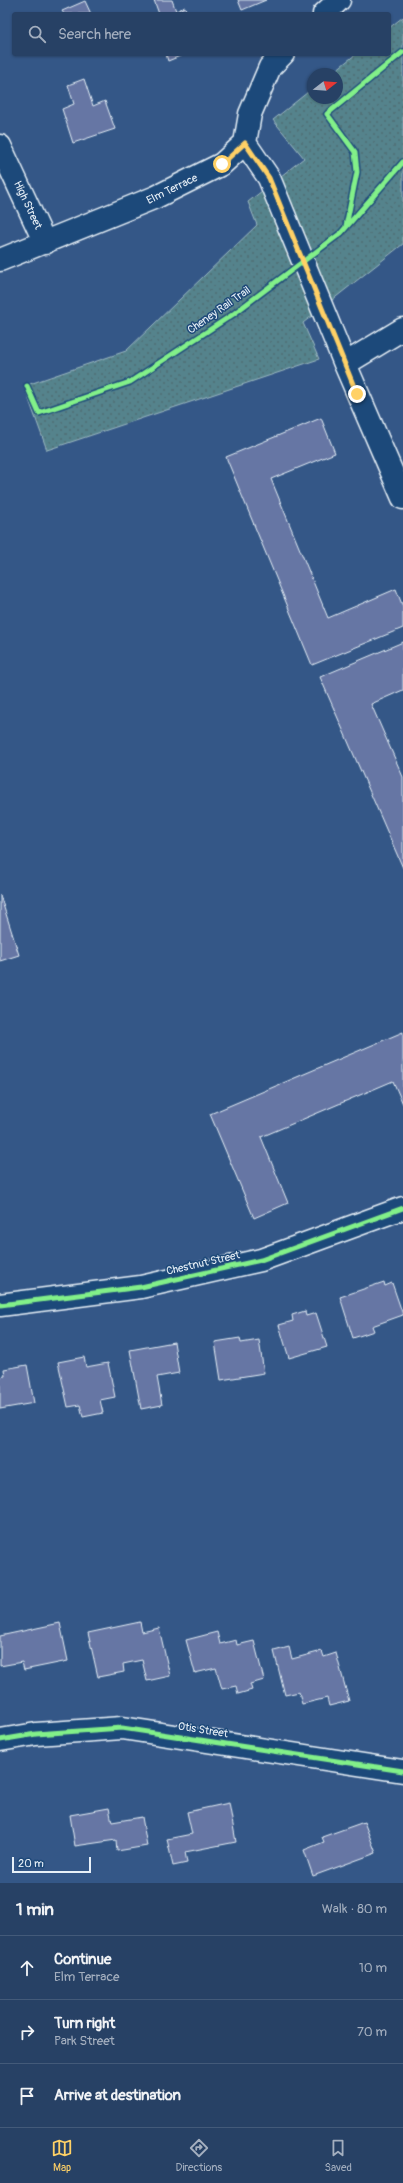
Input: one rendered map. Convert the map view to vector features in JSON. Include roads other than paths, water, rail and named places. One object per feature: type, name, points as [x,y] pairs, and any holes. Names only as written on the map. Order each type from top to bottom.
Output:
[{"type":"street","points":[[326,12],[339,0]]},
{"type":"street","points":[[281,56],[270,67],[250,114],[245,143],[269,178],[323,312],[403,498]]},
{"type":"street","name":"Elm Terrace","points":[[0,260],[45,243],[162,194],[222,164],[245,143]]},
{"type":"street","name":"High Street","points":[[0,146],[45,243]]},
{"type":"street","points":[[345,364],[403,329]]},
{"type":"street","name":"Chestnut Street","points":[[0,1305],[141,1287],[260,1260],[403,1208]]},
{"type":"street","name":"Otis Street","points":[[0,1740],[36,1734],[122,1728],[403,1771]]}]
